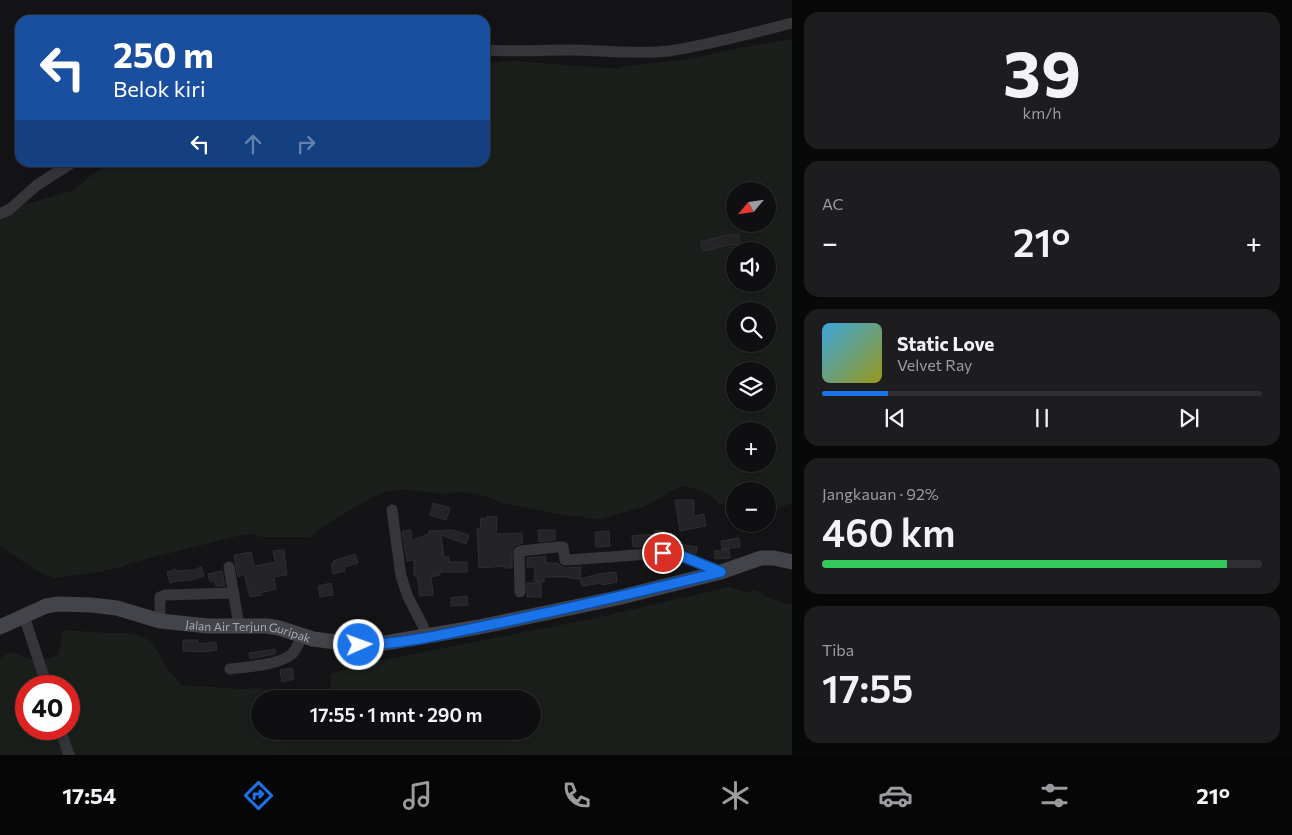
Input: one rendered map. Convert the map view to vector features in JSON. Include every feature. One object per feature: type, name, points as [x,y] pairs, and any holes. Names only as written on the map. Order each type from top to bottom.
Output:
[{"type":"street","points":[[490,50],[668,51],[792,23]]},
{"type":"street","points":[[0,214],[10,209],[36,185],[65,167]]},
{"type":"street","points":[[392,510],[403,585],[412,607],[423,626],[426,637]]},
{"type":"street","points":[[520,592],[519,552],[557,546],[563,547],[565,560],[663,553],[684,557],[721,572]]},
{"type":"street","name":"Jalan Air Terjun Guripak","points":[[0,627],[38,609],[58,604],[91,605],[111,608],[160,621],[208,626],[267,626],[280,628],[302,636],[334,642],[359,645],[380,644],[426,637],[617,598],[721,572],[761,558],[774,558],[792,562]]},
{"type":"street","points":[[229,567],[239,626]]},
{"type":"street","points":[[160,621],[160,597],[234,594]]},
{"type":"street","points":[[24,616],[43,675]]},
{"type":"street","points":[[230,669],[279,661],[290,656],[302,636]]},
{"type":"street","points":[[64,740],[69,755]]},
{"type":"shaded area","points":[[792,39],[792,503],[776,509],[776,482],[726,482],[726,505],[719,504],[704,492],[686,486],[677,488],[644,507],[596,520],[501,503],[473,493],[444,494],[400,490],[374,496],[309,537],[242,535],[121,567],[94,573],[54,578],[37,571],[0,546],[0,221],[6,218],[10,209],[74,190],[90,176],[105,167],[490,167],[490,63],[515,61],[621,69],[617,67],[690,59],[723,51]]},
{"type":"shaded area","points":[[728,587],[746,592],[756,590],[773,599],[792,604],[792,755],[0,755],[0,658],[10,652],[41,660],[57,656],[63,630],[126,633],[145,638],[152,644],[168,670],[182,685],[270,690],[251,690],[251,740],[541,740],[541,690],[330,690],[331,674],[372,662],[596,618]]},
{"type":"building","points":[[728,235],[739,235],[740,242],[726,242],[726,245],[703,251],[701,242]]},
{"type":"building","points":[[675,500],[694,500],[694,516],[704,514],[706,526],[680,531]]},
{"type":"building","points":[[433,503],[450,508],[446,520],[430,515]]},
{"type":"building","points":[[487,516],[497,517],[496,534],[522,533],[523,543],[516,545],[512,549],[512,568],[505,568],[505,566],[479,568],[477,529],[480,529],[481,518],[487,519]]},
{"type":"building","points":[[411,530],[412,540],[429,534],[429,531],[452,530],[469,535],[466,544],[441,535],[444,557],[449,557],[449,562],[467,562],[467,572],[440,572],[440,575],[431,577],[433,595],[420,596],[417,576],[414,576],[414,560],[407,561],[402,531]]},
{"type":"building","points":[[538,530],[555,530],[555,540],[539,542]]},
{"type":"building","points":[[656,530],[666,532],[664,546],[633,547],[632,536],[655,534]]},
{"type":"building","points":[[609,531],[610,546],[596,547],[595,532]]},
{"type":"building","points":[[739,538],[740,547],[722,549],[721,541]]},
{"type":"building","points":[[667,542],[697,547],[696,554],[666,546]]},
{"type":"building","points":[[729,549],[730,558],[715,559],[714,551]]},
{"type":"building","points":[[284,550],[287,575],[274,577],[276,589],[250,597],[244,574],[238,577],[234,555],[251,552],[254,566],[256,566],[275,562],[273,551]]},
{"type":"building","points":[[355,554],[358,563],[344,567],[345,571],[333,574],[331,564],[334,564],[333,561]]},
{"type":"building","points":[[546,556],[546,563],[558,563],[565,568],[581,567],[580,579],[544,577],[544,582],[534,581],[535,567],[527,567],[527,558]]},
{"type":"building","points":[[201,567],[204,576],[170,583],[167,572],[176,569],[176,571],[194,570]]},
{"type":"building","points":[[222,571],[225,586],[216,586],[214,581],[210,582],[208,574]]},
{"type":"building","points":[[616,572],[617,582],[582,586],[580,579]]},
{"type":"building","points":[[331,583],[333,595],[320,597],[318,586]]},
{"type":"building","points":[[527,583],[541,583],[541,597],[527,597]]},
{"type":"building","points":[[467,596],[468,605],[451,606],[451,598]]},
{"type":"building","points":[[183,640],[198,640],[199,644],[216,642],[217,650],[203,652],[183,651]]},
{"type":"building","points":[[275,649],[275,654],[250,659],[249,653]]},
{"type":"building","points":[[292,668],[294,679],[282,682],[280,670]]},
{"type":"route","points":[[359,645],[380,644],[478,627],[617,598],[721,572],[684,557],[663,553]]}]
